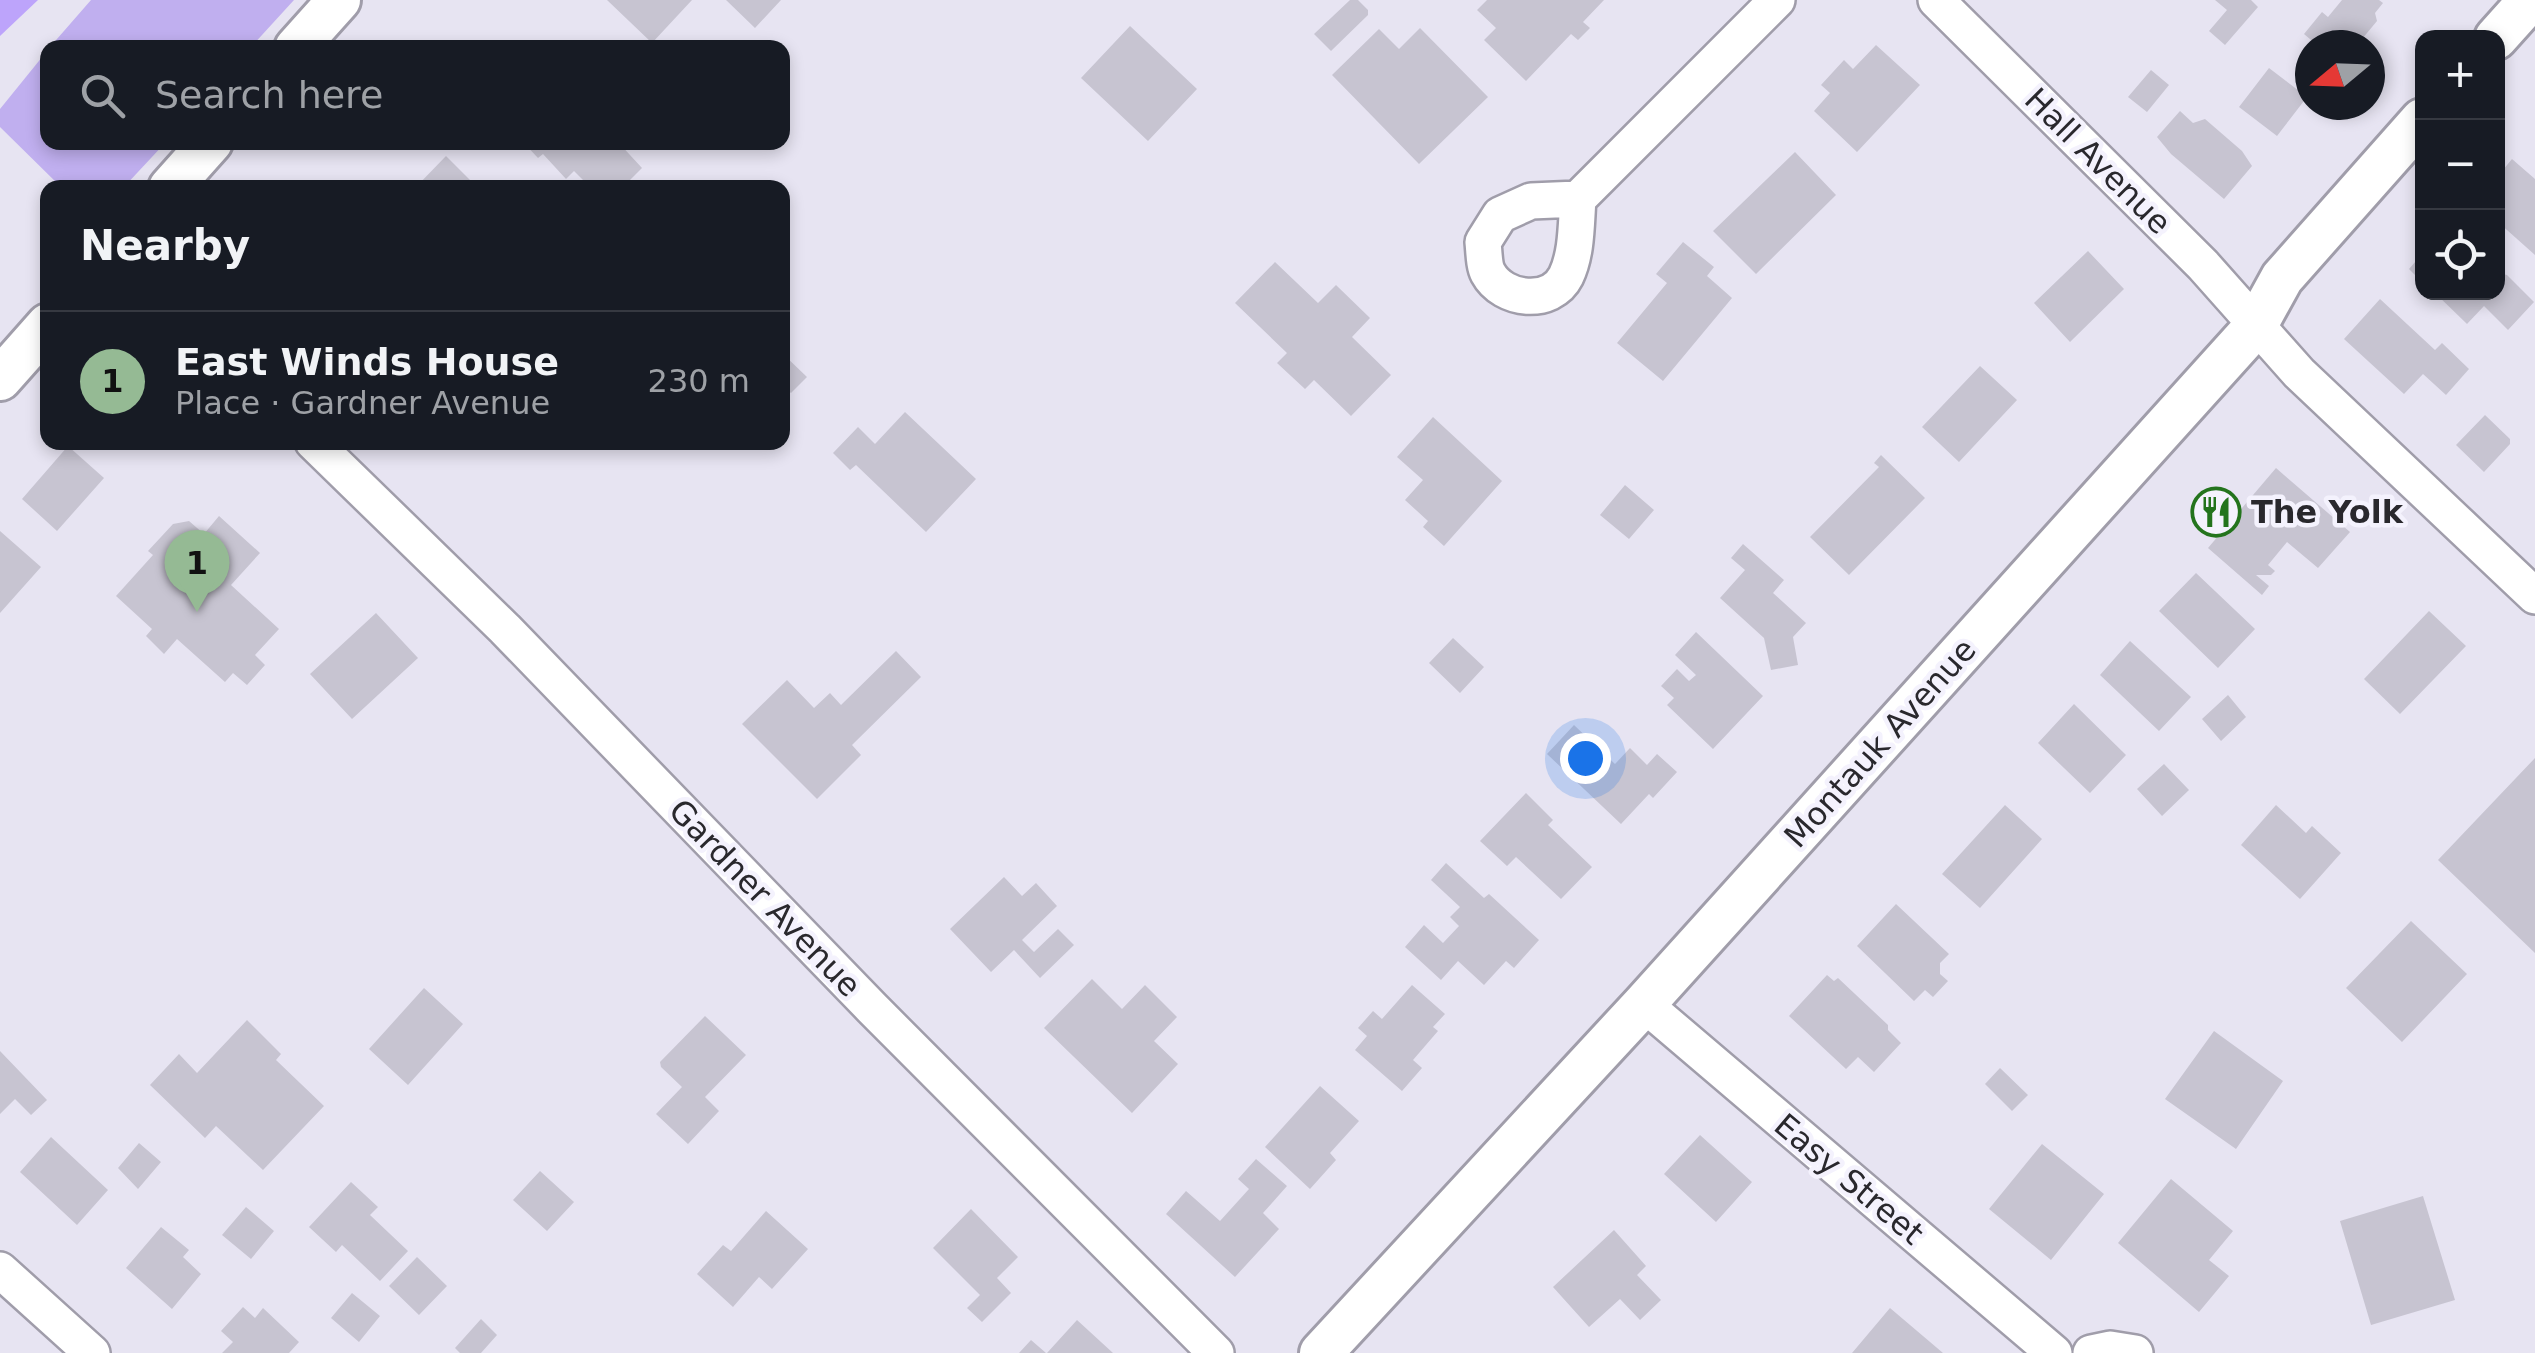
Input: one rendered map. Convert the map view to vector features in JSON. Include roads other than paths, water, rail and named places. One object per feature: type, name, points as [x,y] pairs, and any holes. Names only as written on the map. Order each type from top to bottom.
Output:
[{"type":"street","points":[[303,40],[339,0]]},
{"type":"street","points":[[1578,199],[1777,0]]},
{"type":"street","name":"Hall Avenue","points":[[1936,0],[2202,264],[2300,373],[2535,596]]},
{"type":"street","points":[[2503,30],[2530,0]]},
{"type":"street","name":"Montauk Avenue","points":[[1321,1353],[1644,1004],[2255,327],[2282,278],[2415,128]]},
{"type":"street","points":[[177,180],[204,150]]},
{"type":"street","points":[[0,379],[40,334]]},
{"type":"street","name":"Gardner Avenue","points":[[321,450],[505,629],[872,1008],[1216,1353]]},
{"type":"street","name":"Easy Street","points":[[1644,1004],[2054,1353]]},
{"type":"street","points":[[0,1270],[92,1353]]},
{"type":"street","points":[[2091,1353],[2110,1349],[2135,1353]]},
{"type":"place","name":"The Yolk","points":[[2216,512]]},
{"type":"place","name":"East Winds House","points":[[197,612]]}]
